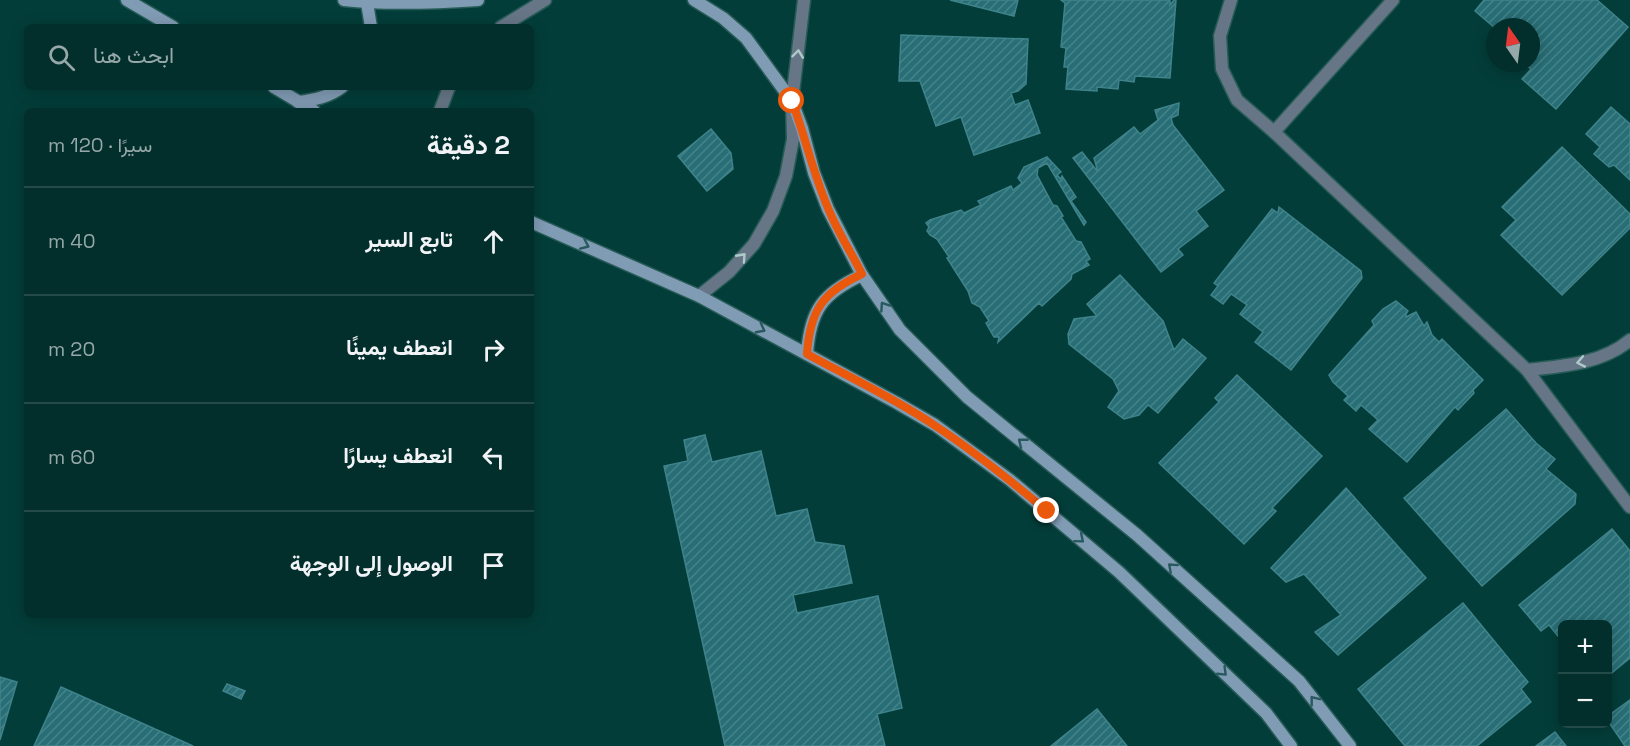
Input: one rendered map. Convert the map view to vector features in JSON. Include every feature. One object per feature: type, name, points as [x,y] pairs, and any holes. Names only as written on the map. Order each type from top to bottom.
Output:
[{"type":"street","points":[[128,0],[168,24]]},
{"type":"street","points":[[344,0],[367,3],[478,0]]},
{"type":"street","points":[[506,24],[545,0]]},
{"type":"street","points":[[694,0],[723,18],[746,38],[792,101],[814,173],[828,209],[862,274],[900,330],[967,397],[1137,535],[1299,681],[1350,746]]},
{"type":"street","points":[[699,296],[729,272],[754,244],[773,211],[786,176],[793,139],[792,101],[804,0]]},
{"type":"street","points":[[1232,0],[1220,36],[1222,69],[1237,100],[1527,370],[1630,507]]},
{"type":"street","points":[[1274,132],[1393,0]]},
{"type":"street","points":[[367,3],[370,24]]},
{"type":"street","points":[[279,90],[309,108]]},
{"type":"street","points":[[298,102],[319,99],[338,90]]},
{"type":"street","points":[[441,108],[448,90]]},
{"type":"street","points":[[534,223],[699,296],[935,425],[1010,480],[1119,572],[1266,713],[1291,746]]},
{"type":"street","points":[[807,354],[808,333],[815,313],[827,296],[843,283],[862,274]]},
{"type":"street","points":[[1527,370],[1587,362],[1606,355],[1630,340]]},
{"type":"building","points":[[950,0],[1018,0],[1014,16]]},
{"type":"building","points":[[1061,0],[1170,0],[1170,5],[1176,0],[1170,78],[1135,76],[1134,82],[1119,80],[1118,89],[1097,87],[1097,91],[1066,89],[1068,67],[1064,67],[1066,48],[1061,47],[1065,3]]},
{"type":"building","points":[[1484,0],[1597,0],[1628,27],[1556,109],[1522,79],[1528,72],[1540,72],[1540,18],[1486,18],[1486,20],[1475,11]]},
{"type":"building","points":[[901,35],[1028,39],[1026,84],[1018,91],[1011,93],[1015,105],[1028,100],[1040,133],[974,155],[961,117],[936,126],[920,81],[899,81]]},
{"type":"building","points":[[1179,103],[1178,115],[1171,118],[1173,125],[1224,190],[1196,211],[1208,226],[1178,249],[1183,255],[1161,272],[1073,158],[1082,152],[1098,172],[1094,158],[1134,127],[1140,134],[1158,120],[1155,110]]},
{"type":"building","points":[[1611,107],[1630,124],[1630,180],[1614,165],[1609,167],[1594,154],[1600,147],[1586,134]]},
{"type":"building","points":[[711,129],[731,153],[733,169],[707,191],[678,156]]},
{"type":"building","points":[[1562,147],[1630,214],[1630,228],[1562,295],[1501,235],[1516,220],[1502,207]]},
{"type":"building","points":[[1047,157],[1061,172],[1057,175],[1061,179],[1062,176],[1076,197],[1071,201],[1086,222],[1084,225],[1047,163],[1038,168],[1037,175],[1076,241],[1081,242],[1090,259],[1086,261],[1089,265],[1072,274],[1071,279],[1042,306],[1039,303],[998,342],[999,337],[994,337],[986,323],[989,321],[980,307],[972,303],[968,291],[947,258],[949,257],[937,239],[927,231],[929,227],[926,223],[961,210],[964,213],[981,205],[978,201],[1011,186],[1013,190],[1022,183],[1018,178],[1024,167]]},
{"type":"building","points":[[1279,207],[1361,271],[1362,278],[1291,370],[1255,342],[1263,332],[1240,314],[1247,305],[1231,294],[1223,304],[1211,295],[1218,286],[1214,283],[1272,209],[1278,213]]},
{"type":"building","points":[[1120,275],[1163,321],[1174,350],[1183,339],[1206,358],[1158,413],[1148,405],[1139,415],[1124,419],[1108,407],[1119,391],[1113,379],[1069,344],[1068,334],[1074,319],[1097,316],[1087,304]]},
{"type":"building","points":[[1396,301],[1408,311],[1406,317],[1416,312],[1424,326],[1427,322],[1432,335],[1439,342],[1442,339],[1483,380],[1473,390],[1474,393],[1458,410],[1455,407],[1407,462],[1369,429],[1378,420],[1361,405],[1356,411],[1344,400],[1348,396],[1329,375],[1374,325],[1372,321],[1383,309]]},
{"type":"building","points":[[1237,375],[1322,456],[1272,508],[1276,511],[1244,544],[1159,463],[1219,402],[1215,398]]},
{"type":"building","points":[[1506,409],[1536,443],[1555,459],[1546,469],[1576,494],[1575,504],[1482,586],[1404,498]]},
{"type":"building","points":[[705,435],[712,462],[761,451],[776,516],[807,509],[815,542],[844,546],[852,583],[793,595],[797,613],[878,596],[902,708],[877,714],[885,746],[725,746],[664,466],[688,461],[684,440]]},
{"type":"building","points":[[1346,488],[1426,578],[1338,655],[1315,632],[1341,615],[1304,574],[1286,582],[1271,568]]},
{"type":"building","points":[[1612,529],[1630,551],[1630,658],[1612,673],[1612,620],[1558,620],[1558,636],[1549,625],[1541,631],[1519,605]]},
{"type":"building","points":[[1463,603],[1528,682],[1521,689],[1531,702],[1477,746],[1405,746],[1358,689]]},
{"type":"building","points":[[0,677],[17,682],[0,740]]},
{"type":"building","points":[[227,684],[245,691],[241,699],[223,691]]},
{"type":"building","points":[[61,687],[193,746],[34,746]]},
{"type":"building","points":[[1630,700],[1630,746],[1625,746],[1612,727],[1612,713]]},
{"type":"building","points":[[1097,709],[1127,746],[1051,746]]},
{"type":"building","points":[[1555,732],[1566,746],[1536,746]]},
{"type":"route","points":[[792,101],[814,173],[828,209],[862,274],[843,283],[827,296],[815,313],[808,333],[807,354],[935,425],[1010,480],[1047,511]]}]
